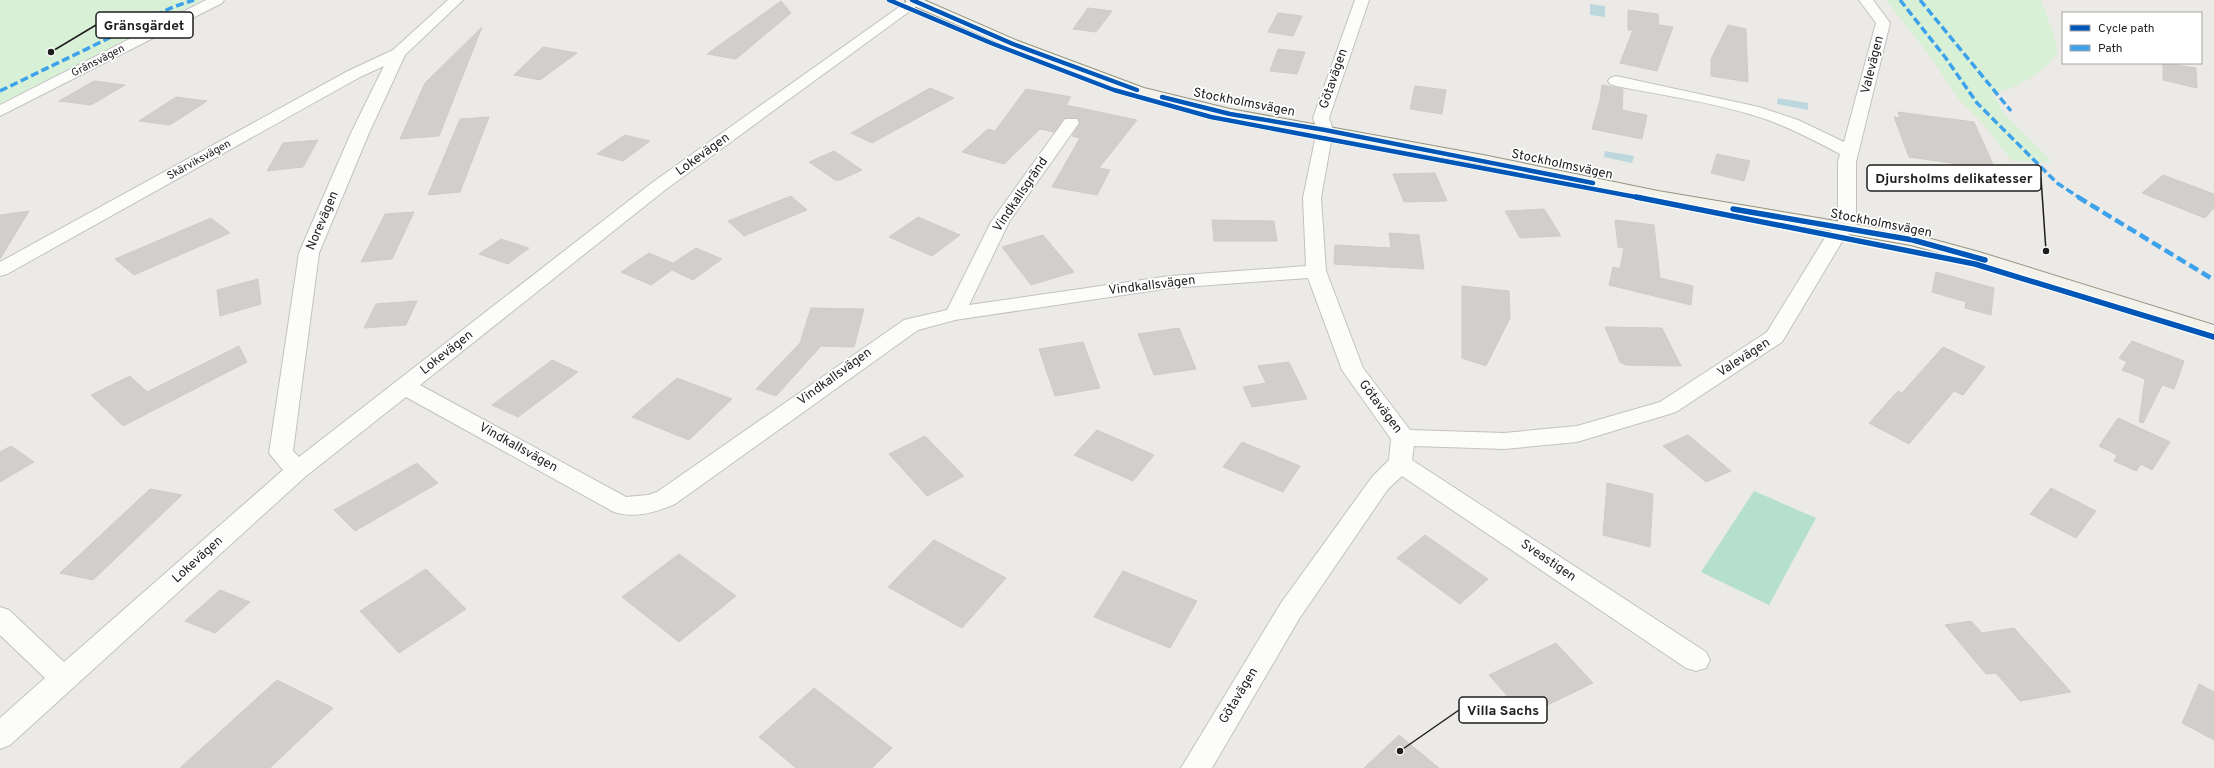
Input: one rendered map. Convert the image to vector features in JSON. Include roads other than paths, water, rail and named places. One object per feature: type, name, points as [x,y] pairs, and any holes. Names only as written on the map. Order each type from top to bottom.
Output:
[{"type":"street","name":"Gränsvägen","points":[[0,111],[217,0]]},
{"type":"street","name":"Norevägen","points":[[298,470],[281,453],[309,253],[360,133],[398,53],[456,0]]},
{"type":"street","name":"Stockholmsvägen","points":[[916,0],[1013,44],[1138,91],[1230,114],[1325,130],[1483,160],[1658,196],[1913,240],[1972,256],[2214,332]]},
{"type":"street","name":"Lokevägen","points":[[0,736],[298,470],[659,186],[916,0]]},
{"type":"street","name":"Götavägen","points":[[1196,768],[1290,611],[1380,483],[1400,463],[1403,438],[1353,370],[1316,271],[1312,198],[1325,130],[1321,118],[1362,0]]},
{"type":"street","name":"Valevägen","points":[[1403,438],[1504,441],[1577,434],[1668,407],[1775,337],[1836,236],[1847,228],[1846,162],[1883,23],[1866,0]]},
{"type":"street","name":"Skärviksvägen","points":[[0,270],[354,74],[398,53]]},
{"type":"street","points":[[1616,82],[1716,101],[1772,116],[1816,134],[1849,152]]},
{"type":"street","name":"Vindkallsgränd","points":[[955,314],[1000,222],[1071,123]]},
{"type":"street","name":"Vindkallsvägen","points":[[404,386],[624,506],[650,504],[666,498],[911,325],[955,314],[1170,282],[1316,271]]},
{"type":"street","name":"Sveastigen","points":[[1400,463],[1696,660]]},
{"type":"street","points":[[0,618],[64,679]]},
{"type":"water","points":[[1590,4],[1605,6],[1605,17],[1590,15]]},
{"type":"water","points":[[1778,98],[1808,103],[1808,110],[1777,104]]},
{"type":"water","points":[[1605,151],[1634,156],[1632,163],[1604,157]]},
{"type":"place","name":"Gränsgärdet","points":[[51,52]]},
{"type":"place","name":"Djursholms delikatesser","points":[[2046,251]]},
{"type":"place","name":"Villa Sachs","points":[[1400,751]]}]
